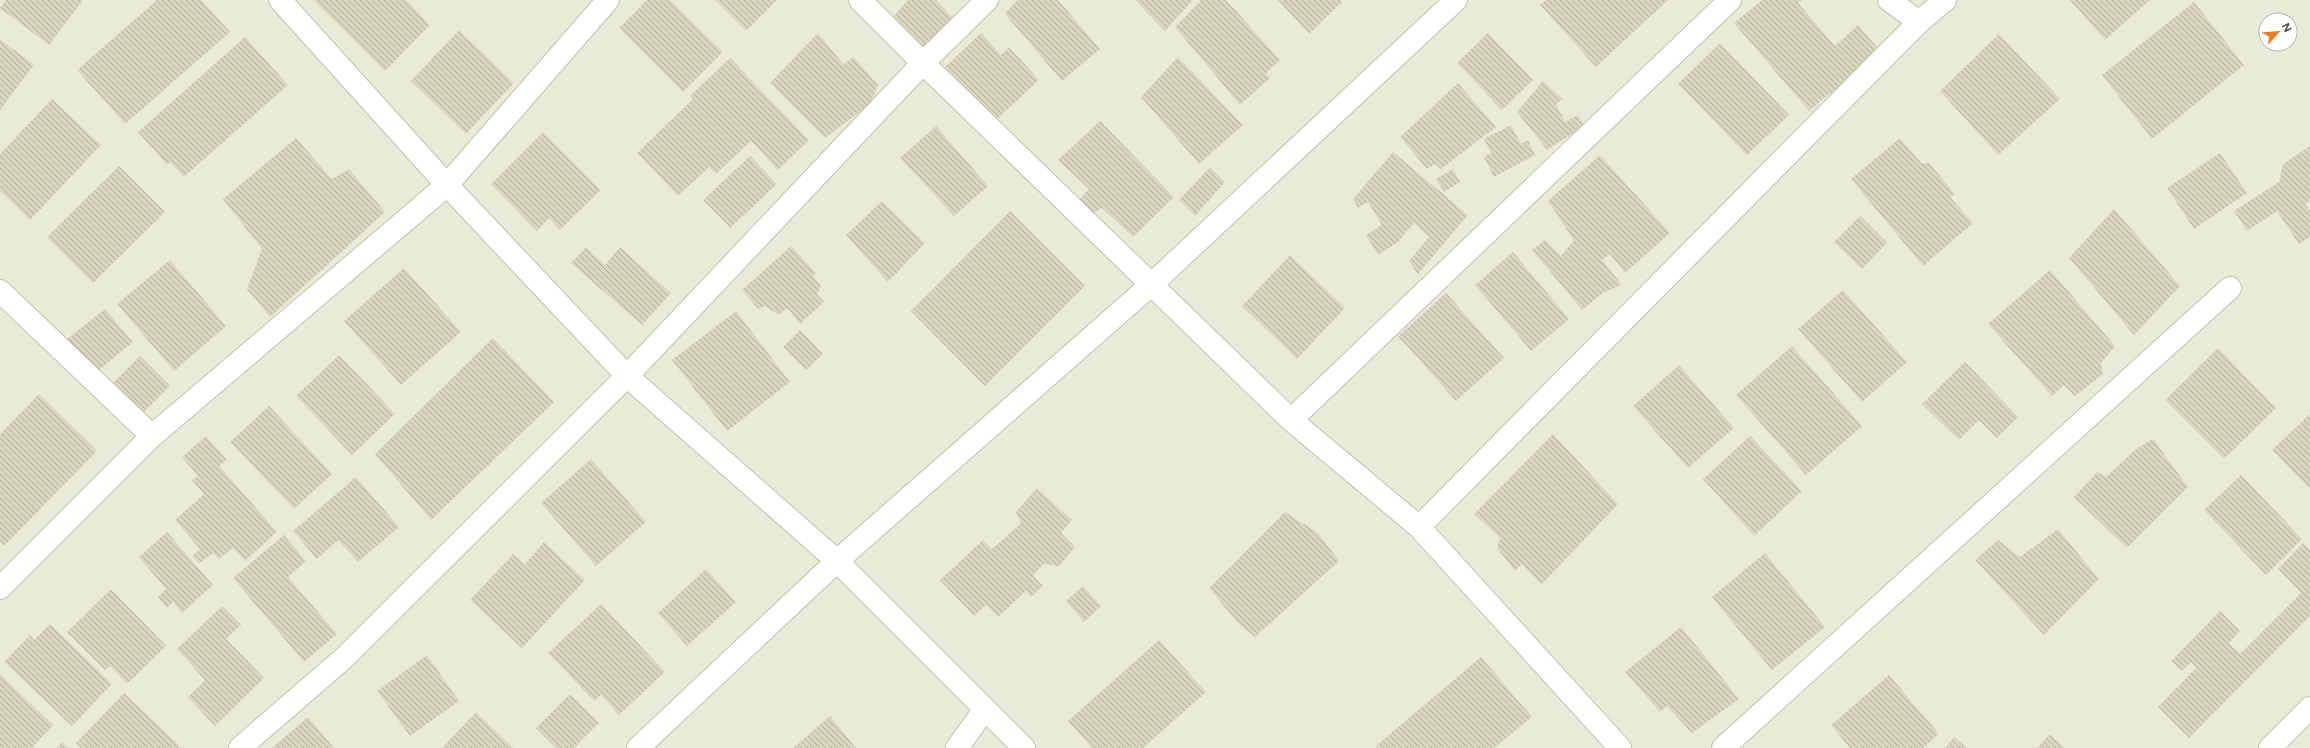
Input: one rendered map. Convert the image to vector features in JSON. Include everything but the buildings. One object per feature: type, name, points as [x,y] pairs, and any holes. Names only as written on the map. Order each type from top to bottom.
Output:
[{"type":"street","points":[[280,0],[447,185],[627,376],[837,561],[1024,748]]},
{"type":"street","points":[[0,588],[152,436],[447,185],[608,0]]},
{"type":"street","points":[[860,0],[1291,420],[1419,527],[1620,748]]},
{"type":"street","points":[[240,748],[345,657],[627,376],[923,63],[987,0]]},
{"type":"street","points":[[638,748],[837,561],[1152,284],[1456,0]]},
{"type":"street","points":[[1291,420],[1730,0]]},
{"type":"street","points":[[1889,0],[1919,22]]},
{"type":"street","points":[[1419,527],[1919,22],[1945,0]]},
{"type":"street","points":[[1723,748],[2230,288]]},
{"type":"street","points":[[0,291],[152,436]]},
{"type":"street","points":[[2270,748],[2310,708]]},
{"type":"street","points":[[957,748],[985,709]]},
{"type":"shaded area","points":[[0,0],[2310,0],[2310,748],[0,748]]}]
